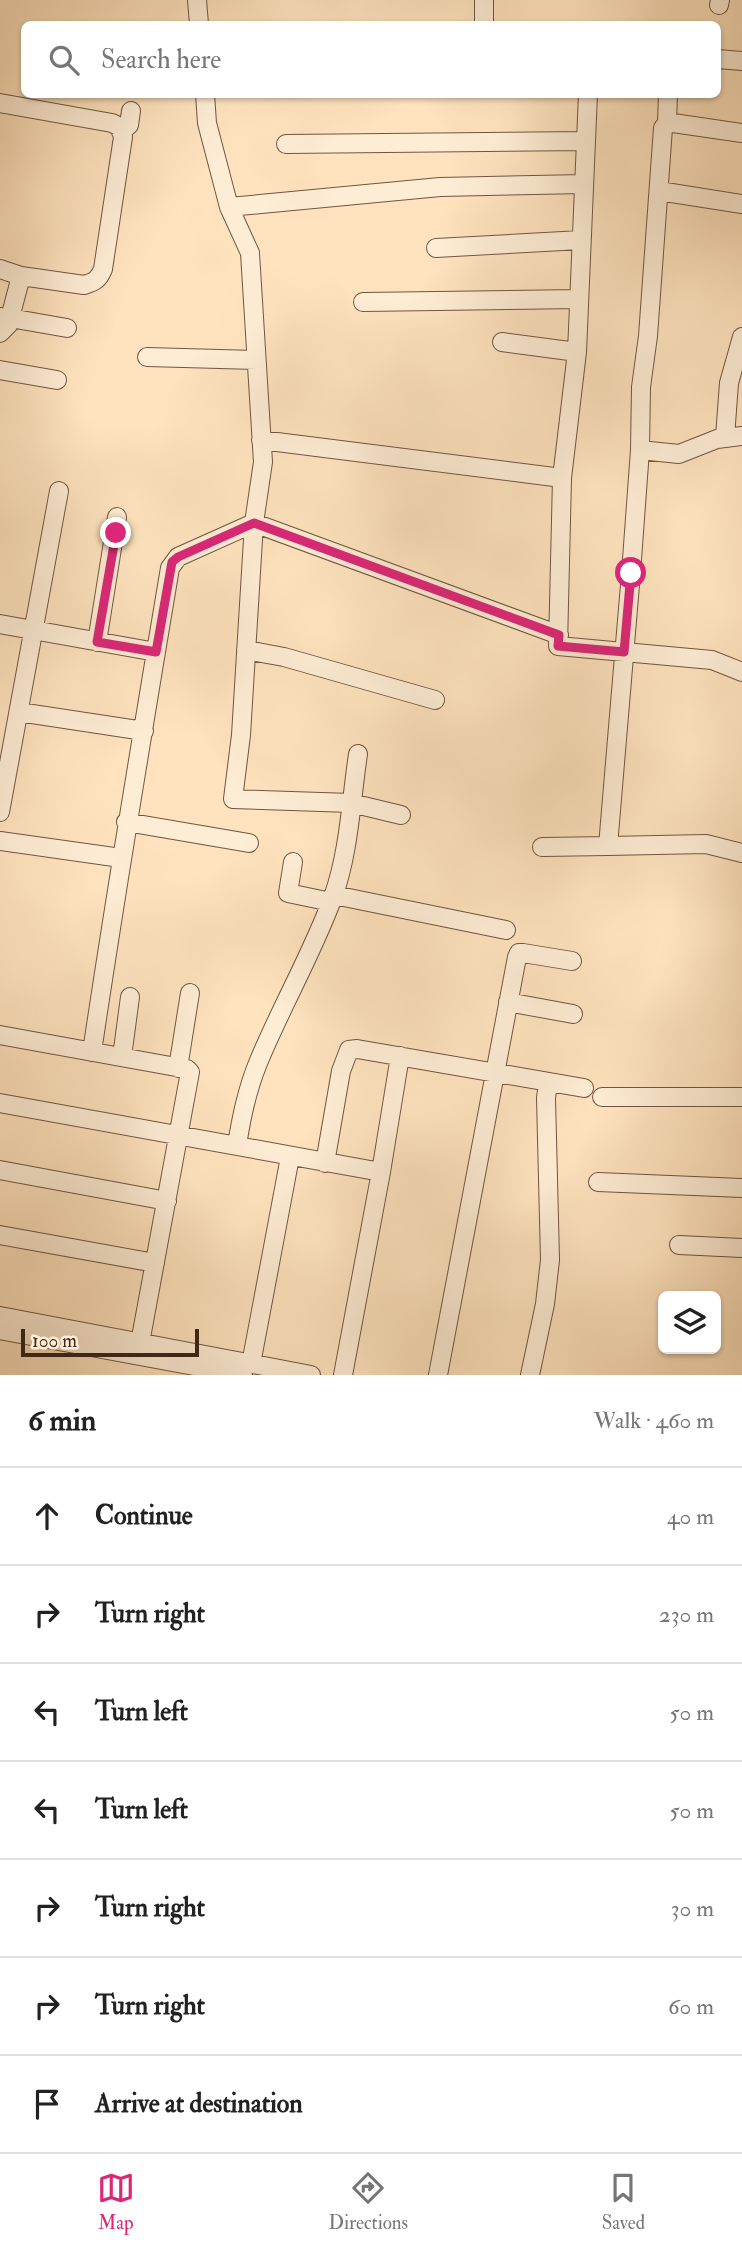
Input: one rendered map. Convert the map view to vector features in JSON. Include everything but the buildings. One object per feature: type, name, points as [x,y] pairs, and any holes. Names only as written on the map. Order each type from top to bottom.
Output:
[{"type":"street","points":[[197,0],[199,21]]},
{"type":"street","points":[[484,0],[484,21]]},
{"type":"street","points":[[721,59],[742,61]]},
{"type":"street","points":[[205,98],[207,123],[229,207],[250,253],[263,462],[254,523],[242,735],[233,799],[351,803],[401,815]]},
{"type":"street","points":[[588,98],[577,352],[562,478],[558,646],[712,660],[742,672]]},
{"type":"street","points":[[608,846],[640,450],[641,387],[648,336],[663,128],[667,123],[668,98]]},
{"type":"street","points":[[0,103],[112,123],[120,127],[123,148],[103,269],[94,283],[85,285],[0,270]]},
{"type":"street","points":[[121,132],[129,125],[131,111]]},
{"type":"street","points":[[667,123],[742,133]]},
{"type":"street","points":[[286,144],[585,141]]},
{"type":"street","points":[[229,207],[440,187],[584,184]]},
{"type":"street","points":[[659,191],[742,204]]},
{"type":"street","points":[[436,248],[581,240]]},
{"type":"street","points":[[22,276],[3,323],[67,328]]},
{"type":"street","points":[[363,302],[579,299]]},
{"type":"street","points":[[640,450],[679,454],[733,436],[729,383],[742,337]]},
{"type":"street","points":[[502,342],[577,352]]},
{"type":"street","points":[[147,357],[256,360]]},
{"type":"street","points":[[0,370],[57,380]]},
{"type":"street","points":[[261,440],[562,478]]},
{"type":"street","points":[[0,812],[60,491]]},
{"type":"street","points":[[97,642],[117,517]]},
{"type":"street","points":[[92,1052],[121,858],[172,562],[254,523],[559,635]]},
{"type":"street","points":[[0,624],[156,652]]},
{"type":"street","points":[[246,650],[284,657],[435,700]]},
{"type":"street","points":[[19,712],[144,731]]},
{"type":"street","points":[[237,1146],[243,1107],[258,1062],[303,968],[332,898],[358,754]]},
{"type":"street","points":[[127,822],[249,843]]},
{"type":"street","points":[[0,841],[121,858]]},
{"type":"street","points":[[542,847],[706,844],[742,853]]},
{"type":"street","points":[[293,862],[288,893],[332,898],[506,930]]},
{"type":"street","points":[[438,1375],[519,953],[572,961]]},
{"type":"street","points":[[178,1068],[190,993]]},
{"type":"street","points":[[122,1057],[130,997]]},
{"type":"street","points":[[508,1002],[573,1014]]},
{"type":"street","points":[[0,1035],[187,1069],[191,1077],[140,1343]]},
{"type":"street","points":[[325,1163],[341,1071],[348,1050],[358,1049],[584,1088]]},
{"type":"street","points":[[343,1375],[400,1056]]},
{"type":"street","points":[[530,1375],[545,1304],[550,1260],[546,1098],[548,1083]]},
{"type":"street","points":[[602,1097],[742,1097]]},
{"type":"street","points":[[0,1102],[381,1172]]},
{"type":"street","points":[[247,1369],[290,1157]]},
{"type":"street","points":[[0,1170],[167,1201]]},
{"type":"street","points":[[598,1182],[742,1188]]},
{"type":"street","points":[[0,1236],[155,1264]]},
{"type":"street","points":[[679,1245],[742,1248]]},
{"type":"street","points":[[0,1316],[72,1337],[247,1369],[311,1375]]},
{"type":"street","points":[[0,1330],[140,1343],[196,1360]]},
{"type":"route","points":[[116,533],[97,642],[156,652],[172,562],[254,523],[559,635],[558,646],[624,652],[631,573]]}]
